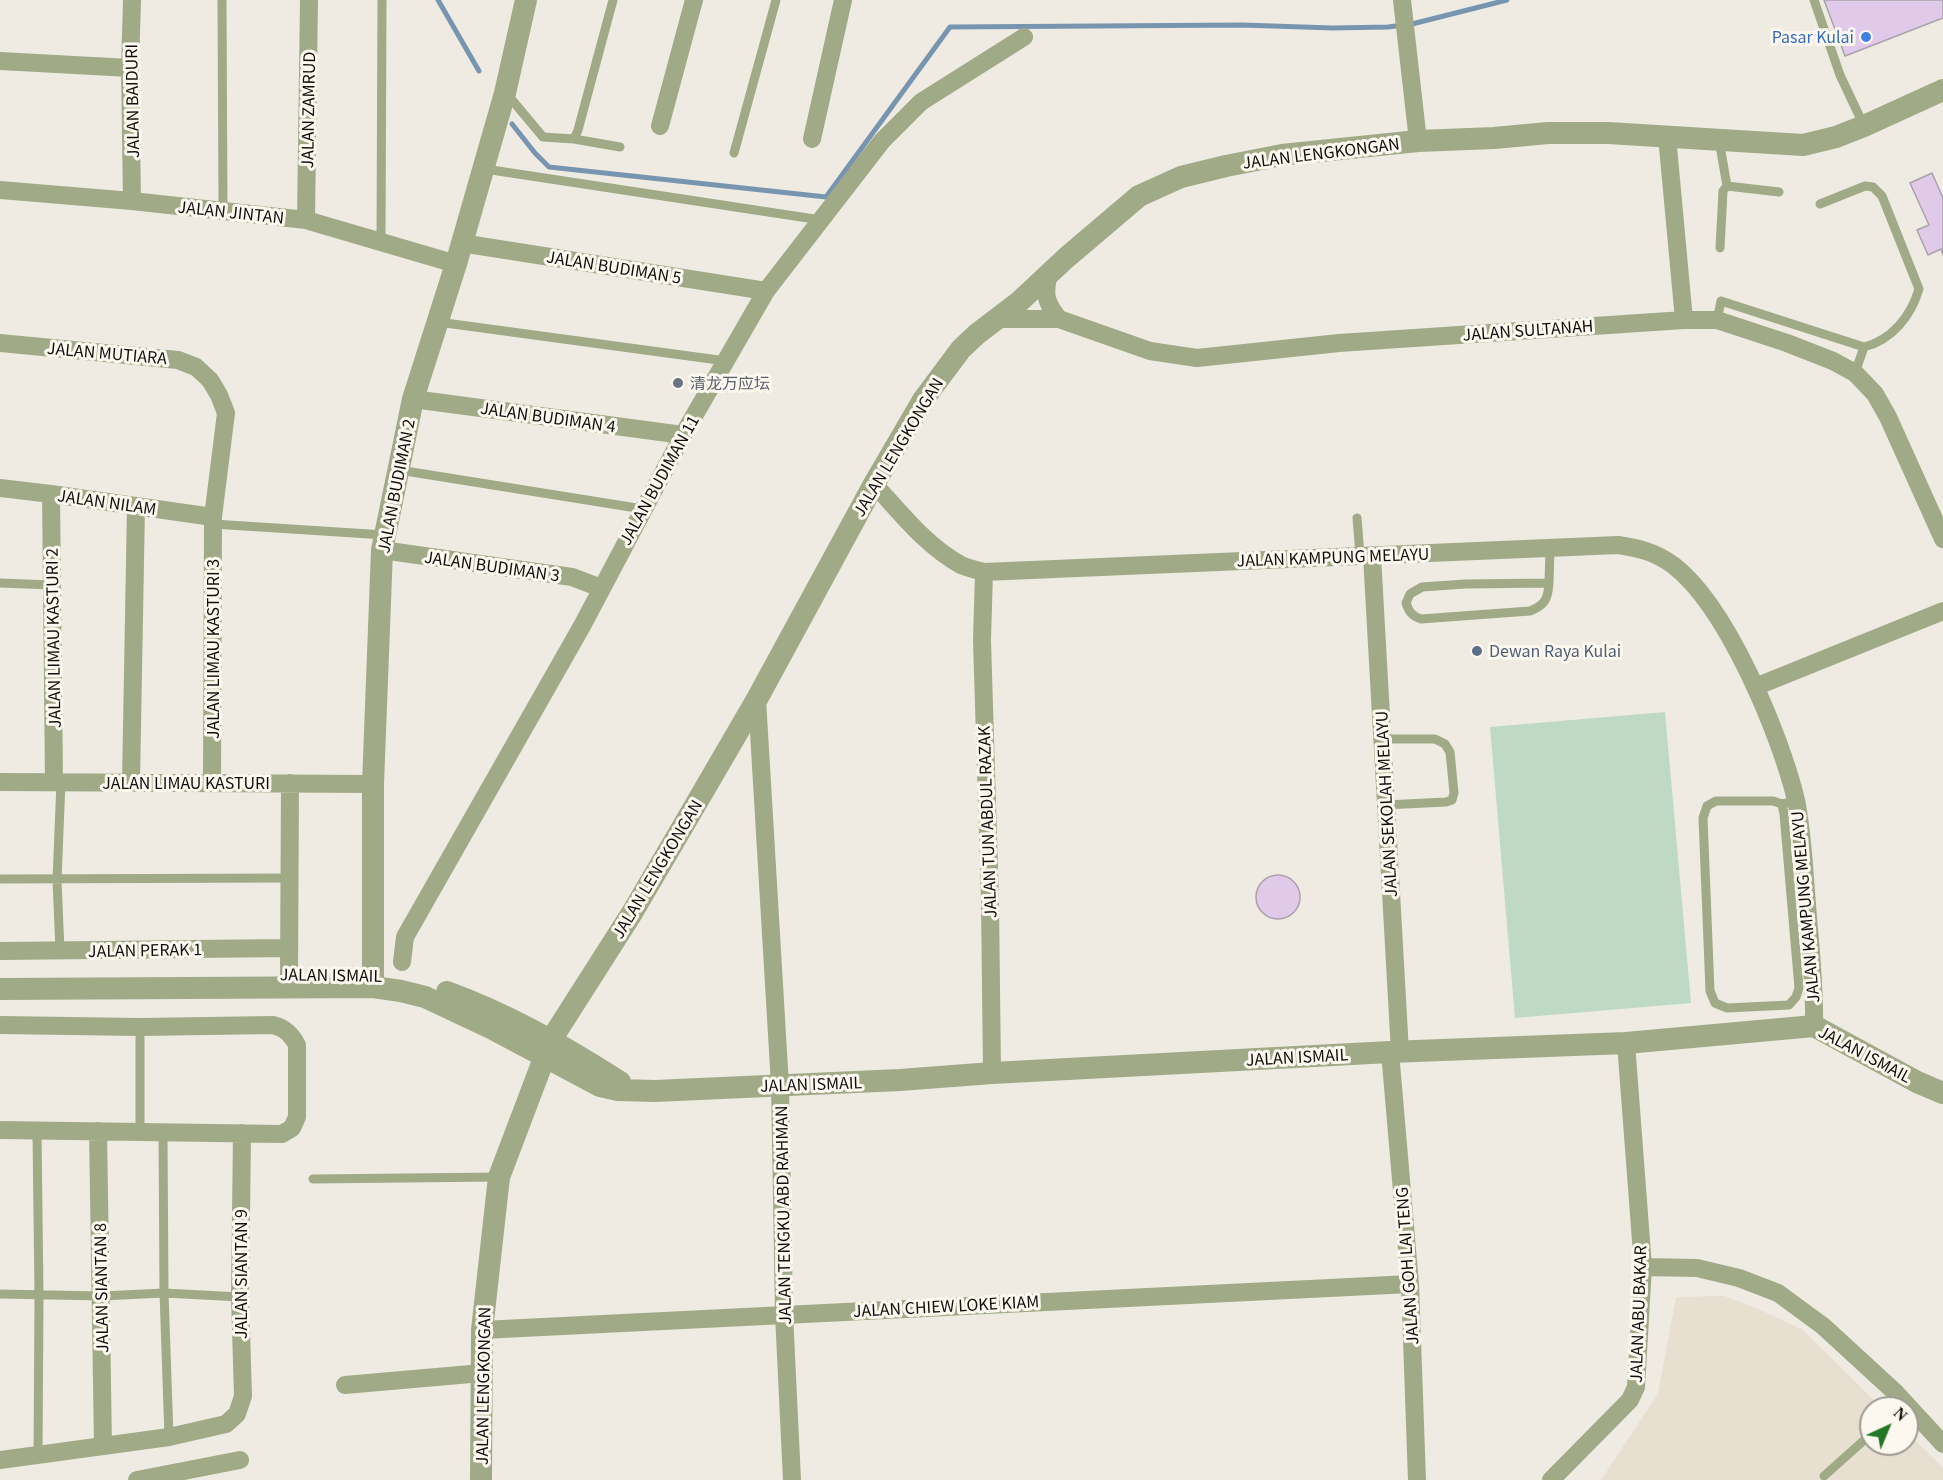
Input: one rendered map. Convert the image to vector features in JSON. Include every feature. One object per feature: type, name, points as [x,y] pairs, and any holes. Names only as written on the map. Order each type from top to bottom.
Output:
[{"type":"street","name":"JALAN BAIDURI","points":[[132,0],[130,68],[132,201]]},
{"type":"street","name":"JALAN ZAMRUD","points":[[306,220],[309,0]]},
{"type":"street","name":"JALAN BUDIMAN 2","points":[[373,981],[373,784],[383,542],[413,399],[505,93],[526,0]]},
{"type":"street","points":[[660,126],[694,0]]},
{"type":"street","points":[[812,139],[843,0]]},
{"type":"street","points":[[1403,5],[1418,141]]},
{"type":"street","name":"JALAN BUDIMAN 11","points":[[402,962],[405,937],[582,626],[682,435],[766,291],[882,141],[921,102],[1024,37]]},
{"type":"street","points":[[0,61],[130,68]]},
{"type":"street","name":"JALAN LENGKONGAN","points":[[481,1480],[482,1330],[499,1177],[548,1048],[633,913],[757,699],[873,484],[923,400],[961,349],[1020,302],[1049,273],[1139,196],[1181,177],[1282,155],[1418,141],[1548,133],[1667,136],[1803,145],[1836,137],[1864,126],[1943,90]]},
{"type":"street","points":[[1667,136],[1684,320]]},
{"type":"street","name":"JALAN JINTAN","points":[[0,190],[132,201],[306,220],[381,240],[458,254]]},
{"type":"street","name":"JALAN BUDIMAN 5","points":[[458,254],[766,291]]},
{"type":"street","points":[[1049,273],[1046,297],[1049,307],[1059,319]]},
{"type":"street","name":"JALAN SULTANAH","points":[[996,319],[1059,319],[1150,351],[1197,358],[1339,343],[1684,320],[1717,320],[1787,343],[1833,361],[1855,373],[1875,394],[1888,417],[1943,539]]},
{"type":"street","name":"JALAN MUTIARA","points":[[0,344],[178,360],[196,367],[210,380],[226,413],[213,520]]},
{"type":"street","name":"JALAN BUDIMAN 4","points":[[413,399],[682,435]]},
{"type":"street","name":"JALAN KAMPUNG MELAYU","points":[[873,484],[922,536],[938,549],[963,566],[984,572],[1618,545],[1644,549],[1672,565],[1695,586],[1717,615],[1755,687],[1785,762],[1789,803],[1804,855],[1815,991],[1814,1026]]},
{"type":"street","name":"JALAN NILAM","points":[[0,489],[136,506],[213,520]]},
{"type":"street","name":"JALAN LIMAU KASTURI 2","points":[[51,494],[58,782]]},
{"type":"street","points":[[131,782],[136,506]]},
{"type":"street","name":"JALAN LIMAU KASTURI 3","points":[[212,782],[213,520]]},
{"type":"street","name":"JALAN BUDIMAN 3","points":[[383,542],[572,577],[601,588]]},
{"type":"street","name":"JALAN SEKOLAH MELAYU","points":[[1366,555],[1384,739],[1395,1052]]},
{"type":"street","name":"JALAN TUN ABDUL RAZAK","points":[[984,572],[982,640],[990,901],[992,1073]]},
{"type":"street","points":[[1755,687],[1943,611]]},
{"type":"street","name":"JALAN TENGKU ABD RAHMAN","points":[[757,699],[780,1084],[784,1314],[792,1480]]},
{"type":"street","name":"JALAN LIMAU KASTURI","points":[[0,782],[373,784]]},
{"type":"street","points":[[289,975],[290,783]]},
{"type":"street","name":"JALAN PERAK 1","points":[[0,951],[289,948]]},
{"type":"street","name":"JALAN ISMAIL","points":[[0,976],[289,975],[373,981]]},
{"type":"street","name":"JALAN ISMAIL","points":[[0,989],[373,981],[398,976],[454,994],[548,1048],[592,1063],[634,1091],[900,1080],[1395,1052],[1626,1043],[1814,1026],[1917,1082],[1943,1093]]},
{"type":"street","points":[[0,1025],[140,1027],[273,1024],[283,1027],[297,1045],[297,1117],[292,1128],[282,1134],[0,1130]]},
{"type":"street","name":"JALAN ABU BAKAR","points":[[1551,1480],[1630,1400],[1636,1387],[1643,1267],[1626,1043]]},
{"type":"street","name":"JALAN GOH LAI TENG","points":[[1395,1052],[1410,1284],[1417,1480]]},
{"type":"street","name":"JALAN SIANTAN 8","points":[[98,1131],[102,1296],[102,1446]]},
{"type":"street","name":"JALAN SIANTAN 9","points":[[169,1437],[226,1424],[237,1414],[243,1396],[240,1297],[242,1133]]},
{"type":"street","points":[[1643,1267],[1697,1268],[1739,1278],[1778,1293],[1823,1326],[1895,1396]]},
{"type":"street","name":"JALAN CHIEW LOKE KIAM","points":[[482,1330],[1410,1284]]},
{"type":"street","points":[[345,1385],[482,1373]]},
{"type":"street","points":[[1919,1420],[1943,1444]]},
{"type":"street","points":[[0,1460],[169,1437]]},
{"type":"street","points":[[137,1480],[240,1460]]},
{"type":"lane","points":[[222,0],[223,211]]},
{"type":"lane","points":[[381,240],[382,0]]},
{"type":"lane","points":[[574,139],[613,0]]},
{"type":"lane","points":[[734,153],[776,0]]},
{"type":"lane","points":[[1814,0],[1840,75],[1864,126]]},
{"type":"lane","points":[[505,93],[543,137],[574,139],[620,147]]},
{"type":"lane","points":[[1719,140],[1728,186]]},
{"type":"lane","points":[[483,169],[821,220]]},
{"type":"lane","points":[[1728,186],[1779,192]]},
{"type":"lane","points":[[1720,248],[1723,191],[1728,186]]},
{"type":"lane","points":[[1717,320],[1721,302],[1864,347],[1886,339],[1899,325],[1915,303],[1918,289],[1882,196],[1873,187],[1865,186],[1820,204]]},
{"type":"lane","points":[[438,322],[726,361]]},
{"type":"lane","points":[[1855,373],[1864,347]]},
{"type":"lane","points":[[399,470],[643,509]]},
{"type":"lane","points":[[1357,518],[1366,555]]},
{"type":"lane","points":[[213,520],[383,542]]},
{"type":"lane","points":[[1548,584],[1465,584],[1422,587],[1410,594],[1406,603],[1414,617],[1421,619],[1530,611],[1543,606],[1547,598],[1548,584],[1550,548]]},
{"type":"lane","points":[[0,583],[52,585]]},
{"type":"lane","points":[[1384,739],[1435,739],[1445,744],[1450,752],[1454,793],[1452,800],[1446,802],[1385,805]]},
{"type":"lane","points":[[58,782],[57,879],[60,951]]},
{"type":"lane","points":[[1716,801],[1789,803],[1784,814],[1799,988],[1796,997],[1789,1005],[1727,1008],[1715,1003],[1710,992],[1703,818],[1707,806],[1716,801]]},
{"type":"lane","points":[[0,879],[290,878]]},
{"type":"lane","points":[[140,1027],[140,1132]]},
{"type":"lane","points":[[36,1132],[39,1296],[38,1456]]},
{"type":"lane","points":[[163,1133],[164,1293],[169,1437]]},
{"type":"lane","points":[[313,1179],[499,1177]]},
{"type":"lane","points":[[0,1294],[102,1296],[164,1293],[240,1297]]},
{"type":"lane","points":[[1824,1476],[1859,1445]]},
{"type":"shaded area","points":[[1724,1296],[1803,1330],[1870,1396],[1859,1396],[1859,1456],[1919,1456],[1919,1444],[1943,1468],[1943,1480],[1601,1480],[1658,1394],[1676,1297]]},
{"type":"green space","points":[[1665,712],[1691,1003],[1515,1018],[1490,727]]},
{"type":"building","name":"Pasar Kulai","points":[[1824,0],[1943,0],[1943,18],[1845,56]]},
{"type":"building","points":[[1932,173],[1943,198],[1943,255],[1941,249],[1928,255],[1917,230],[1929,225],[1910,183]]},
{"type":"building","points":[[1278,875],[1293,882],[1300,897],[1293,912],[1278,919],[1263,912],[1256,897],[1263,882]]},
{"type":"waterway","points":[[438,0],[479,71]]},
{"type":"waterway","points":[[512,124],[549,167],[826,197],[950,27],[1242,25],[1388,27],[1412,24],[1507,0]]},
{"type":"place","name":"Pasar Kulai","points":[[1866,37]]},
{"type":"place","name":"清龙万应坛","points":[[678,383]]},
{"type":"place","name":"Dewan Raya Kulai","points":[[1477,651]]}]
